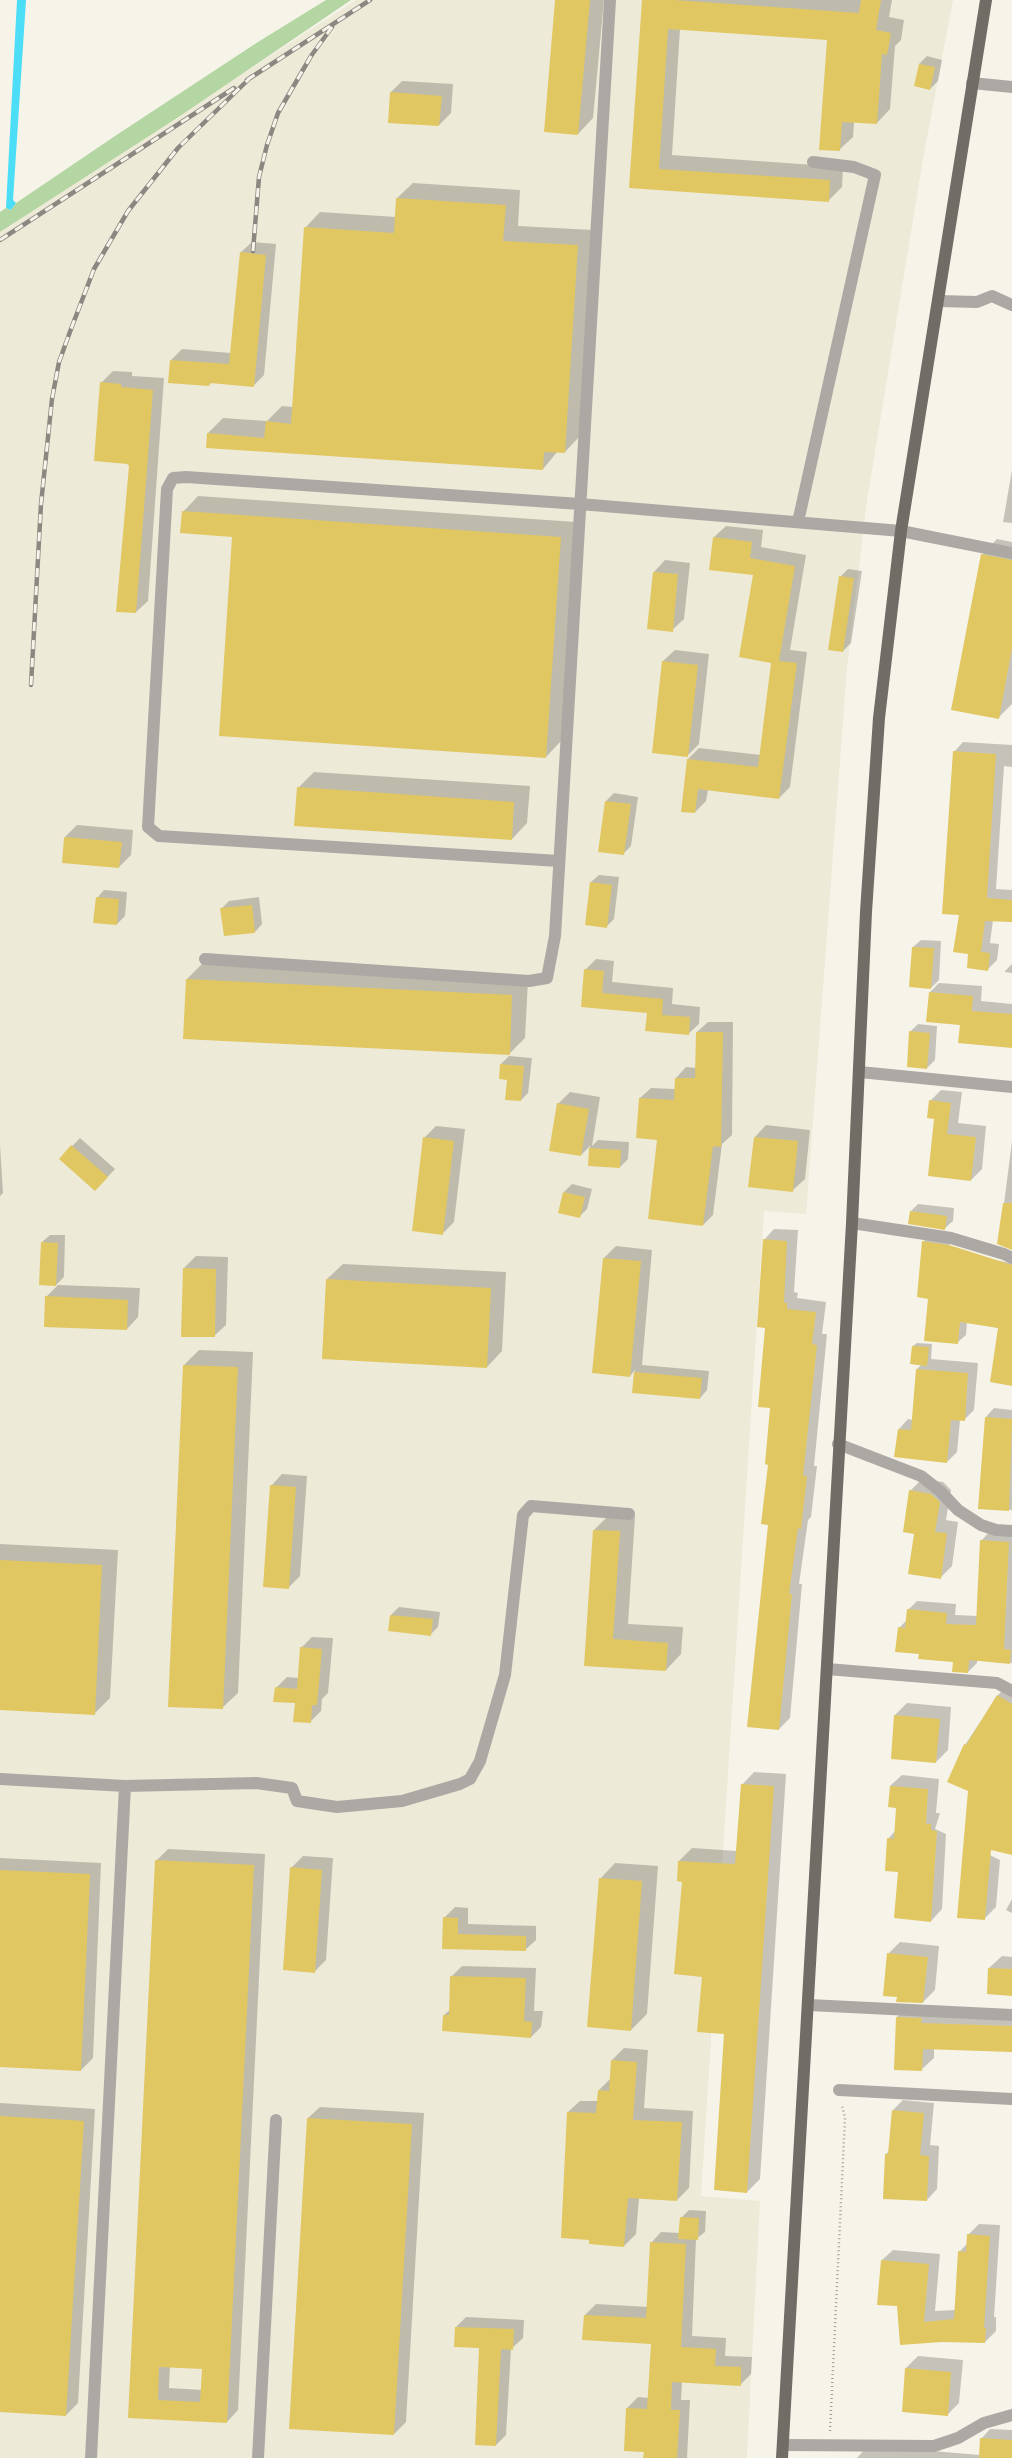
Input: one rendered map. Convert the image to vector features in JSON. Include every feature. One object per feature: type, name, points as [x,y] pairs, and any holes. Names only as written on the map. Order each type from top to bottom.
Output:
[{"type":"main road","points":[[782,2458],[784,2445],[802,2085],[809,2005],[838,1444],[852,1224],[866,912],[879,718],[901,531],[986,0]]},
{"type":"street","points":[[204,959],[529,981],[547,978],[555,936],[610,0]]},
{"type":"street","points":[[972,84],[1012,88]]},
{"type":"street","points":[[798,522],[875,175],[854,167],[813,162]]},
{"type":"street","points":[[938,301],[977,302],[992,296],[1012,305]]},
{"type":"street","points":[[559,862],[159,836],[148,827],[167,489],[173,478],[186,477],[580,504],[901,531],[1012,553]]},
{"type":"street","points":[[860,1072],[1012,1087]]},
{"type":"street","points":[[852,1224],[950,1238],[1004,1254],[1012,1258]]},
{"type":"street","points":[[838,1444],[921,1476],[940,1491],[958,1510],[981,1525],[996,1530],[1012,1531]]},
{"type":"street","points":[[0,1779],[125,1786],[256,1783],[292,1788],[297,1801],[337,1807],[402,1801],[470,1779],[480,1761],[504,1675],[523,1515],[531,1506],[629,1514]]},
{"type":"street","points":[[827,1669],[997,1683],[1012,1691]]},
{"type":"street","points":[[91,2458],[125,1786]]},
{"type":"street","points":[[809,2005],[1012,2015]]},
{"type":"street","points":[[839,2090],[1012,2099]]},
{"type":"street","points":[[258,2458],[276,2120]]},
{"type":"street","points":[[784,2445],[934,2446],[958,2438],[984,2423],[1012,2414]]},
{"type":"path","points":[[829,2446],[845,2118],[839,2090]]},
{"type":"shaded area","points":[[356,0],[953,0],[923,159],[867,501],[847,668],[806,1214],[764,1211],[701,2196],[760,2201],[747,2458],[0,2458],[0,232]]},
{"type":"green space","points":[[326,0],[351,0],[180,116],[0,232],[0,212],[6,208],[11,210],[16,203],[118,134],[258,42]]},
{"type":"water","points":[[17,0],[26,0],[13,200],[16,203],[11,210],[6,208]]},
{"type":"building","points":[[555,0],[590,0],[578,135],[544,132]]},
{"type":"building","points":[[642,0],[674,0],[859,13],[861,0],[881,0],[876,30],[891,33],[887,55],[882,54],[877,124],[842,122],[840,151],[819,150],[827,40],[668,29],[659,169],[830,180],[829,202],[629,188]]},
{"type":"building","points":[[919,64],[935,67],[930,90],[914,86]]},
{"type":"building","points":[[390,92],[442,96],[439,126],[388,123]]},
{"type":"building","points":[[396,198],[506,205],[503,241],[578,245],[565,453],[544,452],[543,470],[206,448],[207,433],[264,438],[266,421],[291,424],[304,227],[394,233]]},
{"type":"building","points":[[240,252],[266,255],[254,387],[210,383],[209,386],[168,383],[170,360],[229,364]]},
{"type":"building","points":[[100,382],[121,384],[121,387],[153,390],[136,613],[116,612],[129,466],[127,464],[94,461]]},
{"type":"building","points":[[182,511],[561,537],[546,758],[219,736],[232,537],[180,533]]},
{"type":"building","points":[[713,537],[752,542],[750,558],[795,566],[779,661],[797,663],[779,799],[698,789],[695,813],[681,812],[687,759],[758,767],[771,663],[739,657],[753,575],[709,570]]},
{"type":"building","points":[[981,554],[1012,560],[1012,648],[999,719],[951,710]]},
{"type":"building","points":[[653,572],[678,574],[673,632],[647,629]]},
{"type":"building","points":[[839,576],[854,578],[843,652],[828,650]]},
{"type":"building","points":[[662,661],[698,665],[688,757],[652,753]]},
{"type":"building","points":[[953,751],[996,754],[987,898],[1012,900],[1012,922],[985,921],[981,952],[990,953],[988,971],[967,968],[968,954],[953,952],[959,915],[942,914]]},
{"type":"building","points":[[297,787],[514,802],[512,840],[294,826]]},
{"type":"building","points":[[605,801],[631,804],[624,855],[598,852]]},
{"type":"building","points":[[64,837],[122,842],[119,868],[62,863]]},
{"type":"building","points":[[590,882],[612,885],[607,928],[585,925]]},
{"type":"building","points":[[96,897],[119,899],[117,925],[93,923]]},
{"type":"building","points":[[252,905],[255,933],[224,936],[220,908]]},
{"type":"building","points":[[912,947],[934,948],[931,989],[909,987]]},
{"type":"building","points":[[584,969],[604,971],[602,993],[663,999],[662,1015],[690,1017],[689,1035],[645,1031],[647,1013],[581,1007]]},
{"type":"building","points":[[186,979],[512,995],[510,1055],[183,1039]]},
{"type":"building","points":[[929,992],[973,996],[972,1011],[1012,1014],[1012,1048],[958,1043],[960,1025],[926,1022]]},
{"type":"building","points":[[909,1031],[930,1033],[927,1069],[907,1067]]},
{"type":"building","points":[[696,1032],[723,1032],[721,1147],[713,1146],[703,1226],[648,1219],[657,1140],[636,1138],[639,1098],[674,1100],[675,1078],[695,1078]]},
{"type":"building","points":[[500,1064],[524,1066],[521,1101],[505,1100],[507,1080],[499,1079]]},
{"type":"building","points":[[929,1100],[951,1103],[947,1134],[976,1137],[971,1181],[928,1176],[934,1119],[927,1118]]},
{"type":"building","points":[[557,1103],[589,1109],[581,1156],[549,1151]]},
{"type":"building","points":[[423,1137],[454,1141],[443,1235],[412,1231]]},
{"type":"building","points":[[754,1137],[798,1141],[793,1192],[748,1187]]},
{"type":"building","points":[[71,1145],[108,1177],[95,1191],[59,1159]]},
{"type":"building","points":[[589,1148],[621,1150],[620,1168],[588,1166]]},
{"type":"building","points":[[563,1192],[585,1197],[580,1218],[558,1213]]},
{"type":"building","points":[[1003,1203],[1012,1203],[1012,1250],[997,1244]]},
{"type":"building","points":[[910,1211],[947,1216],[945,1230],[908,1224]]},
{"type":"building","points":[[763,1239],[787,1241],[784,1303],[787,1303],[787,1309],[816,1312],[812,1344],[817,1345],[803,1476],[807,1476],[801,1529],[798,1528],[789,1594],[792,1594],[779,1730],[747,1727],[768,1525],[761,1524],[768,1465],[765,1464],[770,1408],[758,1407],[765,1328],[757,1327]]},
{"type":"building","points":[[922,1241],[949,1245],[1012,1265],[1012,1386],[990,1382],[998,1328],[960,1322],[958,1344],[924,1341],[928,1299],[917,1297]]},
{"type":"building","points":[[41,1242],[58,1243],[56,1286],[39,1285]]},
{"type":"building","points":[[603,1258],[641,1261],[630,1377],[592,1373]]},
{"type":"building","points":[[183,1268],[216,1269],[215,1337],[181,1337]]},
{"type":"building","points":[[326,1279],[491,1288],[487,1368],[322,1359]]},
{"type":"building","points":[[45,1296],[128,1300],[127,1330],[44,1327]]},
{"type":"building","points":[[912,1346],[929,1347],[927,1366],[910,1364]]},
{"type":"building","points":[[183,1365],[238,1367],[223,1709],[168,1707]]},
{"type":"building","points":[[916,1369],[968,1373],[965,1421],[951,1420],[947,1463],[894,1457],[898,1429],[911,1430]]},
{"type":"building","points":[[634,1372],[702,1378],[700,1399],[632,1393]]},
{"type":"building","points":[[985,1417],[1012,1419],[1009,1511],[978,1509]]},
{"type":"building","points":[[270,1485],[296,1487],[289,1589],[263,1587]]},
{"type":"building","points":[[909,1490],[931,1494],[940,1502],[935,1532],[947,1533],[941,1579],[908,1574],[914,1534],[903,1532]]},
{"type":"building","points":[[593,1530],[620,1531],[613,1639],[668,1643],[666,1671],[584,1666]]},
{"type":"building","points":[[980,1540],[1009,1542],[1004,1649],[1011,1650],[1010,1664],[969,1660],[968,1673],[952,1672],[953,1662],[918,1659],[919,1654],[895,1652],[898,1627],[905,1628],[907,1609],[947,1613],[946,1624],[976,1625]]},
{"type":"building","points":[[0,1560],[102,1565],[95,1715],[0,1710]]},
{"type":"building","points":[[390,1615],[433,1619],[431,1636],[388,1631]]},
{"type":"building","points":[[300,1647],[322,1649],[317,1705],[312,1705],[311,1723],[293,1722],[295,1703],[273,1702],[275,1687],[297,1689]]},
{"type":"building","points":[[997,1695],[1012,1704],[1012,1855],[991,1850],[985,1920],[957,1918],[968,1791],[947,1782],[964,1744],[966,1745]]},
{"type":"building","points":[[894,1715],[940,1719],[936,1763],[891,1759]]},
{"type":"building","points":[[741,1784],[774,1786],[747,2193],[714,2190],[724,2034],[697,2032],[702,1977],[674,1974],[682,1882],[677,1881],[678,1861],[735,1864]]},
{"type":"building","points":[[890,1786],[928,1789],[926,1824],[931,1824],[931,1830],[937,1831],[931,1922],[894,1918],[898,1872],[885,1871],[887,1838],[894,1839],[896,1808],[888,1807]]},
{"type":"building","points":[[155,1860],[254,1865],[227,2423],[128,2418]],"holes":[[[159,2367],[202,2369],[200,2402],[158,2400]]]},
{"type":"building","points":[[290,1867],[322,1870],[315,1973],[283,1970]]},
{"type":"building","points":[[0,1870],[90,1874],[81,2071],[0,2067]]},
{"type":"building","points":[[599,1878],[642,1881],[631,2031],[587,2027]]},
{"type":"building","points":[[443,1917],[458,1918],[458,1934],[526,1936],[526,1951],[442,1949]]},
{"type":"building","points":[[887,1953],[928,1957],[923,2003],[896,2002],[897,1997],[883,1996]]},
{"type":"building","points":[[988,1968],[1012,1969],[1012,1996],[987,1994]]},
{"type":"building","points":[[450,1976],[526,1978],[524,2021],[532,2022],[531,2038],[442,2031],[443,2015],[449,2015]]},
{"type":"building","points":[[896,2017],[922,2018],[921,2023],[1012,2026],[1012,2052],[923,2049],[922,2071],[894,2070]]},
{"type":"building","points":[[611,2060],[637,2062],[633,2120],[682,2122],[677,2201],[628,2198],[624,2247],[589,2244],[589,2240],[561,2238],[567,2112],[596,2113],[598,2090],[609,2091]]},
{"type":"building","points":[[892,2110],[924,2113],[920,2155],[929,2156],[927,2201],[883,2199],[885,2154],[888,2154]]},
{"type":"building","points":[[0,2116],[84,2121],[66,2416],[0,2412]]},
{"type":"building","points":[[307,2118],[412,2124],[394,2435],[289,2429]]},
{"type":"building","points":[[680,2217],[699,2218],[698,2240],[678,2239]]},
{"type":"building","points":[[967,2234],[990,2236],[984,2328],[986,2328],[985,2343],[942,2342],[900,2345],[897,2306],[877,2305],[881,2260],[929,2264],[924,2322],[954,2319],[958,2251],[966,2252]]},
{"type":"building","points":[[650,2242],[686,2244],[681,2347],[716,2349],[715,2366],[741,2367],[741,2386],[672,2382],[671,2410],[680,2410],[677,2458],[643,2458],[644,2452],[624,2451],[626,2408],[647,2409],[651,2344],[582,2340],[584,2315],[646,2318]]},
{"type":"building","points":[[455,2327],[514,2329],[513,2350],[501,2349],[496,2446],[475,2445],[479,2348],[454,2347]]},
{"type":"building","points":[[905,2368],[951,2372],[948,2416],[902,2412]]},
{"type":"building","points":[[980,2438],[1012,2440],[1012,2458],[979,2458]]},
{"type":"railway","points":[[247,80],[370,0]]},
{"type":"railway","points":[[253,251],[259,177],[267,145],[278,113],[311,56],[332,27]]},
{"type":"railway","points":[[31,685],[41,504],[52,399],[59,362],[94,269],[128,211],[178,148],[251,77]]},
{"type":"railway","points":[[0,240],[234,88]]}]
